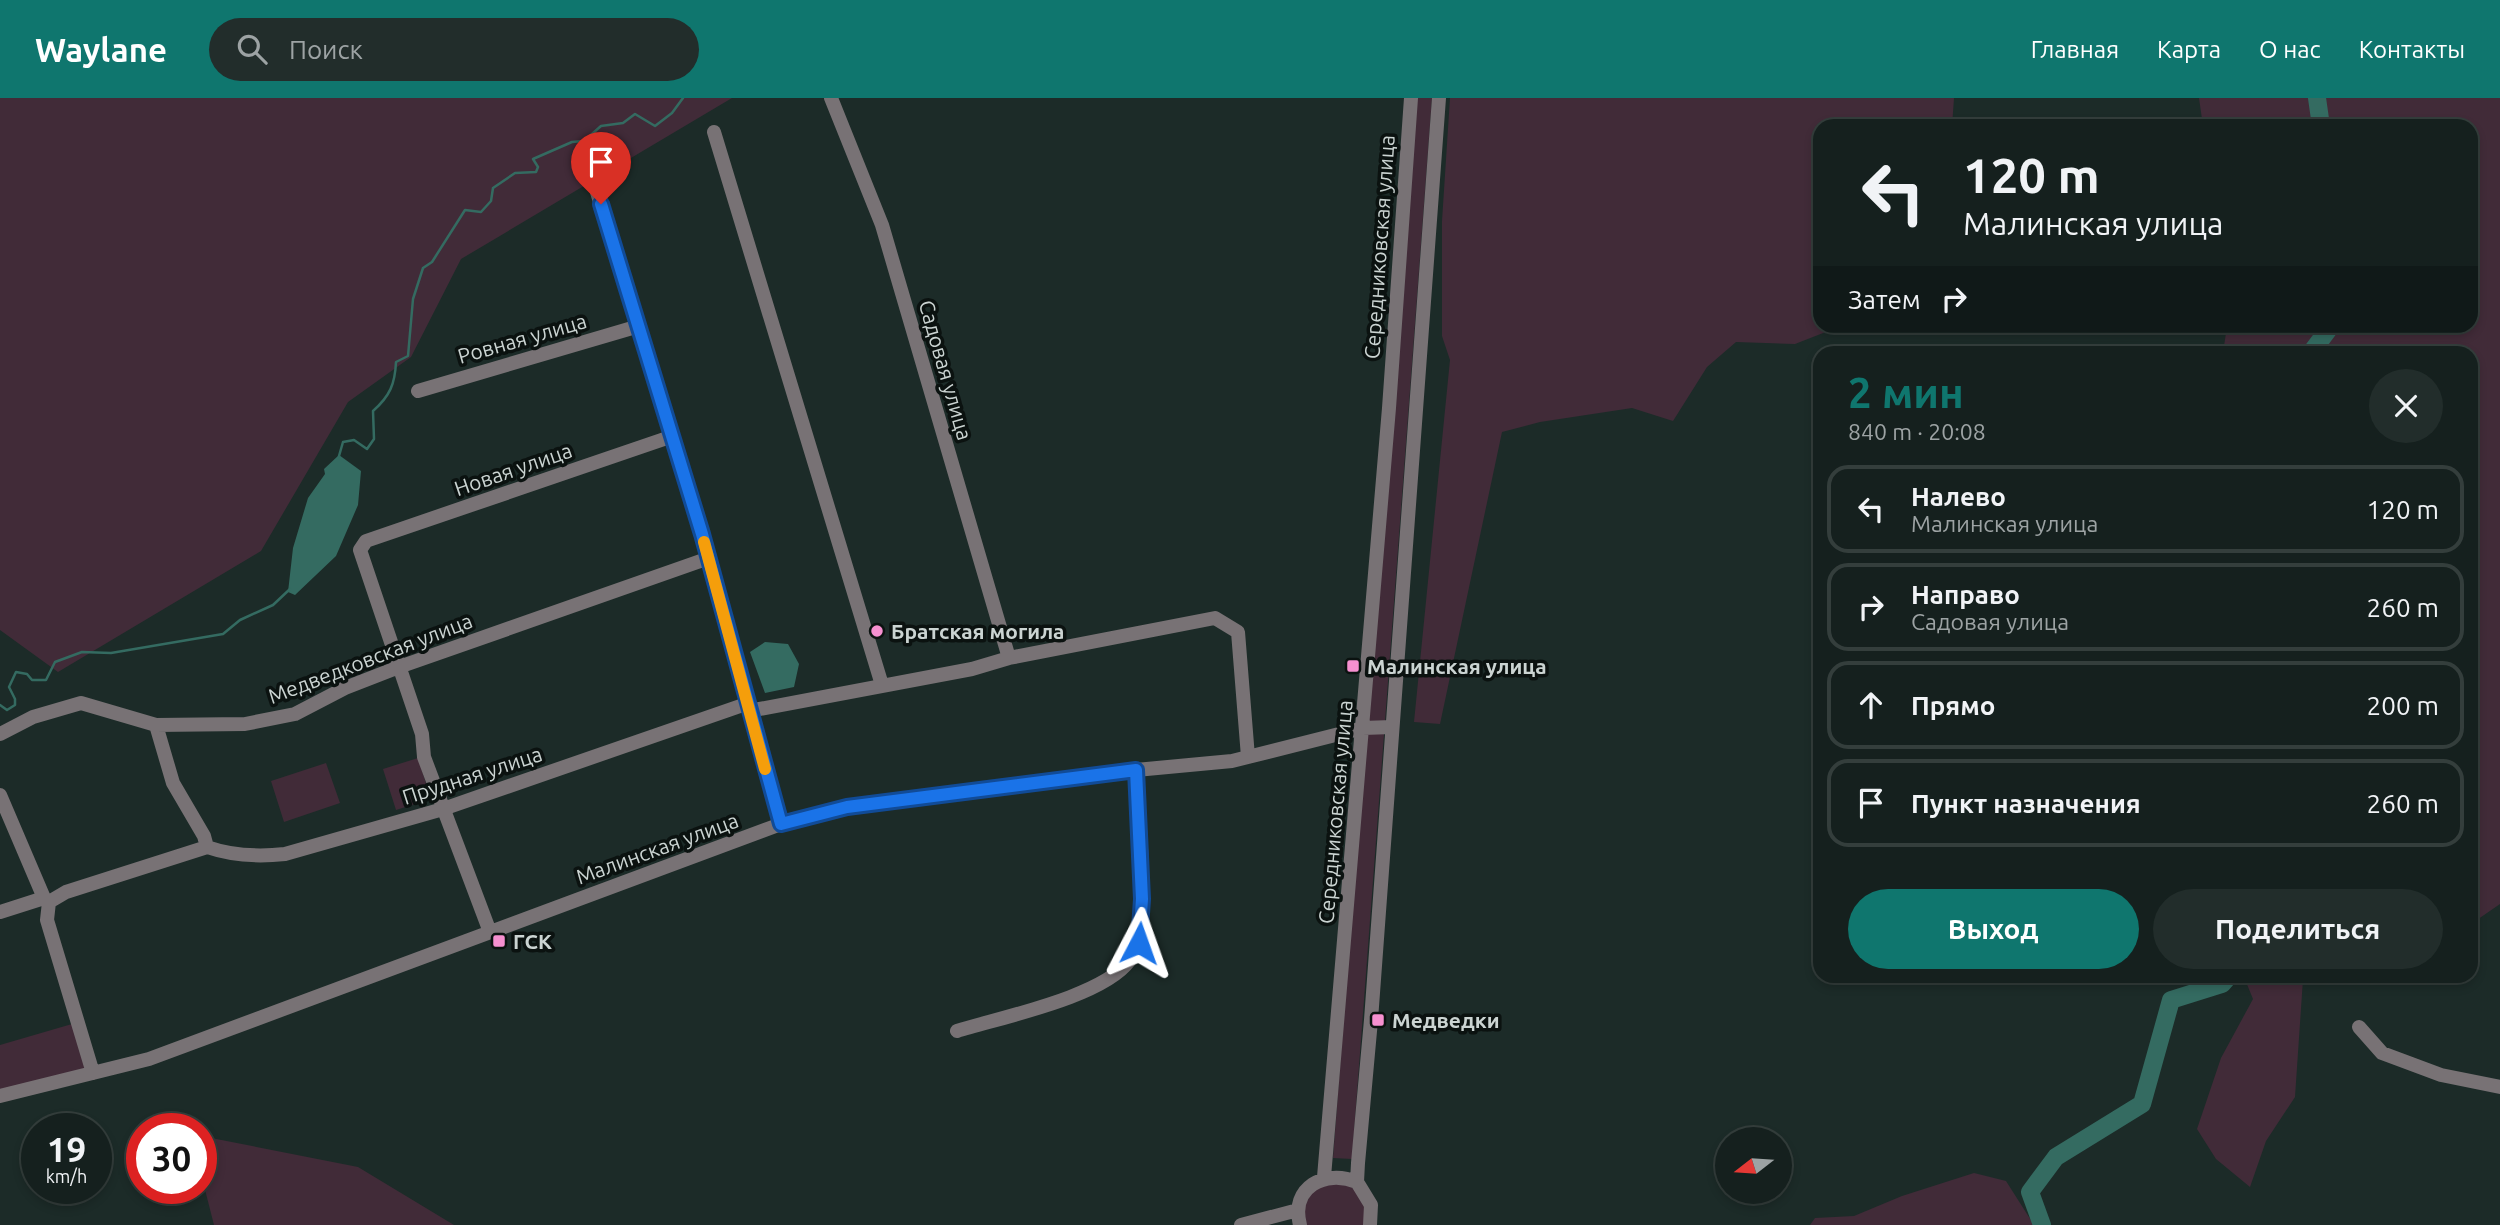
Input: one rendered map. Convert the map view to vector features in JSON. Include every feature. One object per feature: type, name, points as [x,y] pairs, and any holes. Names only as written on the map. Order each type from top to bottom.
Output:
[{"type":"street","name":"Садовая улица","points":[[831,98],[882,225],[1009,658]]},
{"type":"street","name":"Середниковская улица","points":[[1324,1177],[1363,728],[1411,98]]},
{"type":"street","points":[[1370,1225],[1371,1205],[1357,1182],[1439,98]]},
{"type":"street","points":[[713,132],[882,685]]},
{"type":"street","points":[[593,179],[709,558],[747,707],[781,824]]},
{"type":"street","name":"Ровная улица","points":[[418,391],[639,326]]},
{"type":"street","name":"Новая улица","points":[[399,667],[360,550],[366,541],[673,436]]},
{"type":"street","name":"Медведковская улица","points":[[0,734],[33,717],[81,703],[156,725],[246,724],[295,714],[345,688],[399,667],[709,558]]},
{"type":"street","name":"Прудная улица","points":[[207,847],[260,857],[285,854],[443,809],[747,707],[972,669],[1009,658],[1215,618],[1238,632],[1248,757]]},
{"type":"street","points":[[399,667],[422,733],[424,757],[490,932]]},
{"type":"street","points":[[0,912],[46,900],[207,847],[204,836],[173,783],[156,725]]},
{"type":"street","name":"Малинская улица","points":[[0,1096],[149,1059],[781,824],[847,807],[1248,757],[1363,728],[1392,727]]},
{"type":"street","points":[[957,1031],[1057,1001],[1116,975],[1130,960],[1139,943],[1142,899],[1136,770]]},
{"type":"street","points":[[0,794],[46,900],[47,920],[93,1073]]},
{"type":"street","points":[[2358,1027],[2382,1053],[2441,1075],[2500,1087]]},
{"type":"street","points":[[1300,1225],[1298,1210],[1304,1193],[1324,1177],[1345,1177],[1357,1182]]},
{"type":"street","points":[[1241,1225],[1298,1210]]},
{"type":"shaded area","points":[[0,98],[732,98],[461,259],[411,357],[348,402],[261,551],[58,672],[0,630]]},
{"type":"shaded area","points":[[1414,98],[1432,98],[1352,1159],[1333,1158]]},
{"type":"shaded area","points":[[1450,98],[1954,98],[1952,119],[1813,119],[1813,333],[1823,333],[1795,344],[1736,342],[1707,367],[1673,421],[1632,408],[1540,422],[1502,432],[1440,724],[1414,722],[1450,360],[1442,336],[1442,221]]},
{"type":"shaded area","points":[[2199,98],[2500,98],[2500,904],[2478,919],[2478,346],[2224,346],[2226,333],[2478,333],[2478,119],[2202,119]]},
{"type":"shaded area","points":[[339,455],[361,471],[358,505],[336,556],[295,595],[288,592],[293,548],[308,498],[325,474],[324,469]]},
{"type":"shaded area","points":[[765,642],[788,644],[799,664],[794,687],[765,693],[750,652]]},
{"type":"shaded area","points":[[418,758],[431,799],[396,810],[383,769]]},
{"type":"shaded area","points":[[326,763],[340,803],[284,822],[271,781]]},
{"type":"shaded area","points":[[2246,983],[2303,983],[2295,1097],[2266,1141],[2250,1187],[2216,1159],[2197,1129],[2221,1058],[2253,999]]},
{"type":"shaded area","points":[[72,1024],[86,1070],[0,1090],[0,1045]]},
{"type":"shaded area","points":[[217,1139],[358,1167],[454,1225],[214,1225],[209,1204],[217,1204]]},
{"type":"shaded area","points":[[1974,1173],[2006,1181],[2034,1225],[1810,1225],[1815,1218],[1854,1216],[1902,1196]]},
{"type":"shaded area","points":[[1343,1181],[1364,1196],[1367,1225],[1304,1225],[1302,1212],[1313,1189]]},
{"type":"waterway","points":[[339,456],[343,442],[354,440],[367,449],[374,439],[373,411],[390,389],[396,362],[408,356],[413,299],[423,268],[432,262],[465,210],[481,212],[491,201],[493,188],[515,173],[536,172],[538,167],[533,159],[572,142],[584,141],[601,126],[623,123],[635,114],[655,126],[672,113],[683,98]]},
{"type":"waterway","points":[[2317,98],[2320,119]]},
{"type":"waterway","points":[[2316,346],[2326,333]]},
{"type":"waterway","points":[[0,705],[7,710],[15,705],[9,687],[16,672],[27,674],[32,680],[46,680],[55,662],[82,652],[111,653],[223,634],[240,620],[273,605],[290,589]]},
{"type":"waterway","points":[[2042,1225],[2030,1192],[2056,1157],[2142,1104],[2171,1000],[2223,983]]},
{"type":"slow traffic","points":[[704,542],[765,769]]},
{"type":"place","name":"Братская могила","points":[[877,631]]},
{"type":"place","name":"Малинская улица","points":[[1353,666]]},
{"type":"place","name":"ГСК","points":[[499,941]]},
{"type":"place","name":"Медведки","points":[[1378,1020]]},
{"type":"route","points":[[601,204],[709,558],[746,704],[781,824],[847,807],[1136,770],[1142,899],[1139,943]]}]
